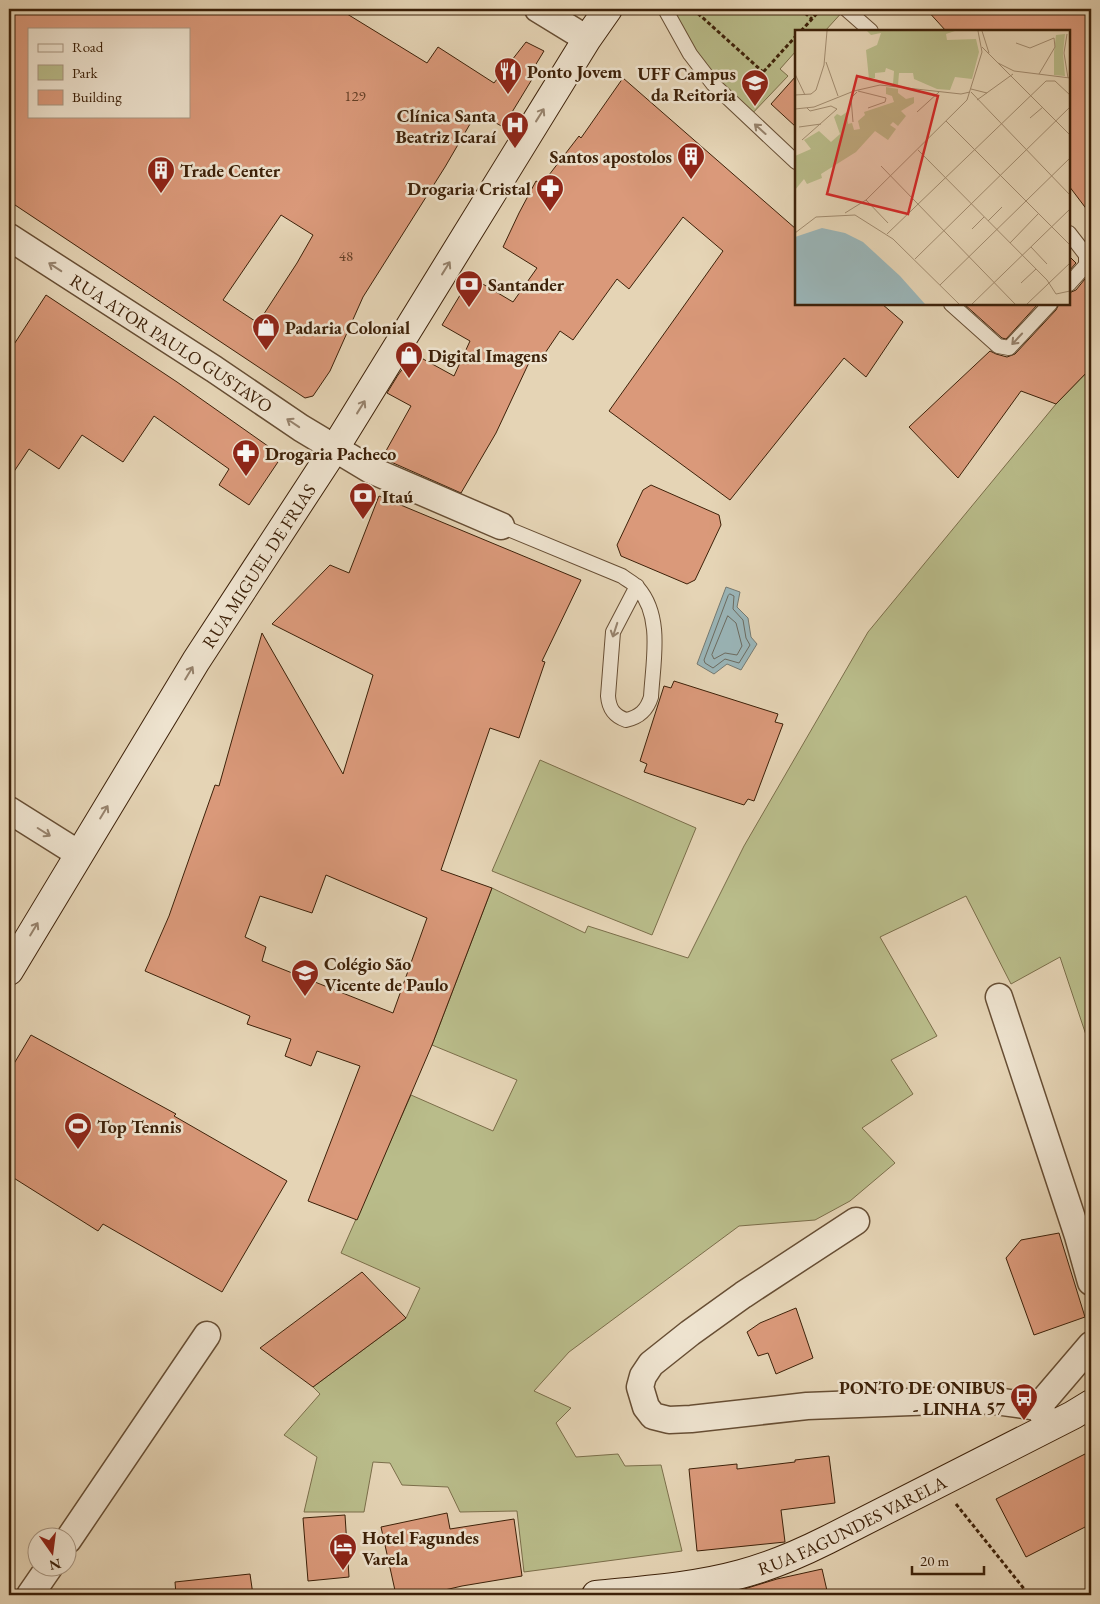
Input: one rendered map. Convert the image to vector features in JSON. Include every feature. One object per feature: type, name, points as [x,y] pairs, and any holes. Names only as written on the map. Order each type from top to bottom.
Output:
[{"type":"main road","name":"RUA MIGUEL DE FRIAS","points":[[9,971],[196,661],[335,448],[587,39],[608,9]]},
{"type":"main road","name":"RUA FAGUNDES VARELA","points":[[596,1595],[739,1575],[795,1556],[827,1540],[1044,1417],[1091,1404]]},
{"type":"street","points":[[538,9],[587,39]]},
{"type":"street","name":"RUA ATOR PAULO GUSTAVO","points":[[9,237],[214,369],[301,428],[372,470],[501,526]]},
{"type":"street","points":[[9,810],[79,854]]},
{"type":"street","points":[[999,997],[1078,1236],[1091,1282]]},
{"type":"street","points":[[856,1221],[743,1296],[690,1333],[651,1364],[643,1376],[640,1387],[646,1407],[653,1416],[669,1420],[691,1419],[807,1406],[963,1400],[995,1401],[1044,1417],[1091,1344]]},
{"type":"street","points":[[77,1526],[207,1335]]},
{"type":"street","points":[[30,1595],[43,1576]]},
{"type":"lane","points":[[665,9],[690,54],[713,84],[795,161]]},
{"type":"lane","points":[[846,9],[870,30]]},
{"type":"lane","points":[[1070,234],[1086,256],[1086,265],[1070,283]]},
{"type":"lane","points":[[952,305],[998,346],[1009,348],[1049,305]]},
{"type":"lane","points":[[501,526],[622,576],[637,586],[645,598],[652,615],[655,632],[651,697],[649,705],[642,713],[635,718],[626,720],[613,713],[609,706],[608,696],[613,632],[637,586]]},
{"type":"path","points":[[693,9],[763,72]]},
{"type":"path","points":[[800,9],[812,19]]},
{"type":"path","points":[[801,30],[821,9]]},
{"type":"path","points":[[733,104],[795,37]]},
{"type":"path","points":[[973,1526],[1029,1595]]},
{"type":"green space","points":[[665,9],[845,9],[826,30],[795,30],[795,52],[780,69],[788,76],[748,118],[713,84]]},
{"type":"green space","points":[[1091,368],[1091,1050],[1060,957],[1011,984],[966,896],[880,937],[937,1036],[891,1060],[913,1094],[862,1128],[895,1163],[850,1201],[815,1220],[739,1226],[569,1352],[534,1391],[571,1408],[556,1423],[576,1457],[618,1454],[625,1466],[661,1465],[682,1551],[524,1572],[517,1511],[460,1512],[448,1487],[402,1485],[390,1463],[373,1462],[364,1512],[304,1512],[317,1457],[284,1435],[320,1394],[313,1387],[406,1318],[420,1288],[341,1253],[411,1095],[493,1131],[517,1080],[432,1045],[492,888],[585,933],[588,926],[688,958],[744,846],[868,632],[1056,404]]},
{"type":"green space","points":[[540,760],[696,828],[652,935],[492,871]]},
{"type":"water","points":[[726,587],[740,592],[737,607],[748,618],[751,637],[757,644],[741,670],[727,664],[714,674],[697,664]]},
{"type":"building","points":[[16,9],[339,9],[427,63],[438,47],[494,83],[526,42],[544,51],[530,74],[534,76],[503,127],[477,112],[445,167],[363,297],[330,371],[313,396],[305,398],[9,201],[9,21]],"holes":[[[281,215],[313,235],[258,323],[223,300]]]},
{"type":"building","points":[[926,9],[1091,9],[1091,215],[1070,187],[1070,30],[945,30]]},
{"type":"building","points":[[795,77],[795,126],[771,104]]},
{"type":"building","points":[[623,78],[795,228],[795,305],[883,305],[903,322],[866,377],[844,358],[730,500],[609,411],[723,251],[683,217],[629,289],[617,279],[573,340],[560,331],[541,359],[533,354],[496,433],[461,493],[382,458],[411,406],[387,393],[414,354],[454,376],[470,341],[442,325],[471,277],[513,302],[537,268],[503,247],[536,181],[542,184],[579,136],[581,138]]},
{"type":"building","points":[[1070,257],[1076,263],[1070,270]]},
{"type":"building","points":[[1089,274],[1091,276],[1091,368],[1056,404],[1021,391],[958,478],[909,427],[990,351],[1007,357],[1015,354],[1058,305],[1070,305],[1070,293],[1076,290]]},
{"type":"building","points":[[46,295],[177,382],[282,456],[249,505],[219,485],[229,469],[154,416],[123,462],[82,435],[59,469],[29,449],[9,479],[9,352]]},
{"type":"building","points":[[965,305],[1037,305],[1006,339],[1002,338]]},
{"type":"building","points":[[651,485],[719,515],[721,525],[695,580],[687,584],[621,556],[617,545],[643,490]]},
{"type":"building","points":[[379,496],[581,580],[542,661],[545,662],[519,738],[490,728],[441,870],[492,888],[432,1045],[357,1220],[308,1201],[360,1066],[317,1051],[311,1066],[285,1056],[291,1039],[247,1024],[250,1016],[145,971],[169,916],[215,785],[219,786],[262,633],[343,774],[373,675],[272,624],[330,565],[349,573]],"holes":[[[326,875],[427,918],[393,1013],[262,961],[266,947],[245,937],[260,896],[312,913]]]},
{"type":"building","points":[[674,681],[778,714],[775,722],[783,724],[754,801],[748,799],[744,805],[644,772],[647,764],[640,761],[664,686],[671,688]]},
{"type":"building","points":[[31,1035],[176,1114],[174,1116],[287,1181],[222,1292],[103,1224],[98,1231],[9,1175],[9,1072]]},
{"type":"building","points":[[1059,1233],[1085,1317],[1034,1335],[1006,1258],[1021,1240]]},
{"type":"building","points":[[362,1272],[406,1318],[313,1387],[260,1348]]},
{"type":"building","points":[[796,1308],[813,1358],[776,1374],[768,1353],[758,1356],[747,1332],[760,1323]]},
{"type":"building","points":[[1085,1454],[1091,1468],[1091,1524],[1026,1557],[996,1499]]},
{"type":"building","points":[[829,1456],[835,1503],[781,1510],[785,1542],[697,1551],[689,1469],[737,1464],[737,1469]]},
{"type":"building","points":[[447,1513],[450,1529],[514,1519],[522,1576],[423,1595],[396,1595],[381,1527]]},
{"type":"building","points":[[345,1515],[349,1577],[308,1581],[303,1518]]},
{"type":"building","points":[[822,1569],[828,1595],[742,1595],[741,1590],[777,1579]]},
{"type":"building","points":[[250,1574],[253,1595],[176,1595],[175,1582]]},
{"type":"place","name":"Ponto Jovem","points":[[508,95]]},
{"type":"place","name":"UFF Campus da Reitoria","points":[[755,107]]},
{"type":"place","name":"Clínica Santa Beatriz Icaraí","points":[[515,149]]},
{"type":"place","name":"Santos apostolos","points":[[691,180]]},
{"type":"place","name":"Trade Center","points":[[161,194]]},
{"type":"place","name":"Drogaria Cristal","points":[[550,212]]},
{"type":"place","name":"Santander","points":[[469,308]]},
{"type":"place","name":"Padaria Colonial","points":[[266,351]]},
{"type":"place","name":"Digital Imagens","points":[[409,379]]},
{"type":"place","name":"Drogaria Pacheco","points":[[246,477]]},
{"type":"place","name":"Itaú","points":[[363,520]]},
{"type":"place","name":"Colégio São Vicente de Paulo","points":[[305,997]]},
{"type":"place","name":"Top Tennis","points":[[78,1150]]},
{"type":"place","name":"PONTO DE ONIBUS - LINHA 57","points":[[1024,1421]]},
{"type":"place","name":"Hotel Fagundes Varela","points":[[343,1571]]}]
